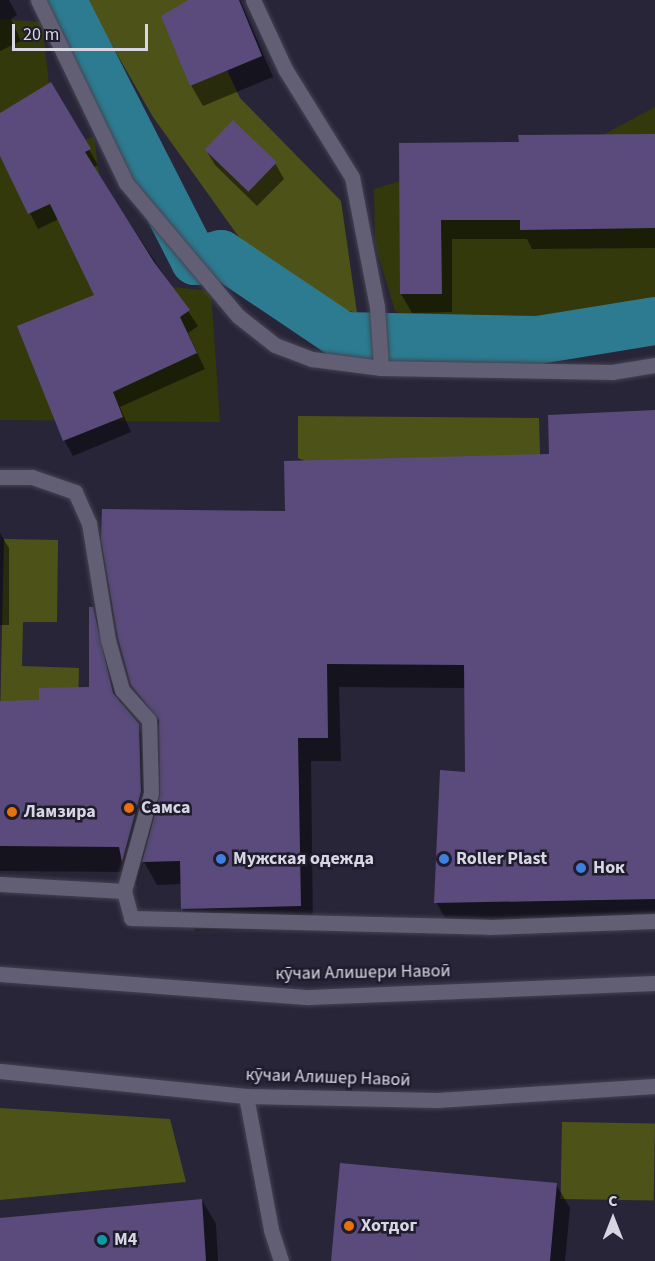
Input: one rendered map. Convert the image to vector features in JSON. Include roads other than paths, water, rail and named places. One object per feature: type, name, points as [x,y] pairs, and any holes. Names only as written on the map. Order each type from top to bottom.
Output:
[{"type":"street","points":[[38,0],[126,183],[238,316],[275,345],[312,359],[381,368],[612,372],[655,365]]},
{"type":"street","points":[[253,0],[285,69],[352,177],[377,306],[381,368]]},
{"type":"street","points":[[0,477],[32,477],[75,492],[89,523],[108,640],[122,690],[149,720],[152,793],[124,891],[131,918],[489,927],[655,921]]},
{"type":"street","points":[[0,884],[124,891]]},
{"type":"street","name":"кӯчаи Алишери Навоӣ","points":[[0,974],[309,997],[655,983]]},
{"type":"street","name":"кӯчаи Алишер Навоӣ","points":[[0,1071],[246,1096],[437,1100],[655,1086]]},
{"type":"street","points":[[246,1096],[271,1230],[281,1261]]},
{"type":"waterway","points":[[62,0],[195,261],[221,254],[343,336],[538,340],[655,321]]},
{"type":"place","name":"Самса","points":[[129,808]]},
{"type":"place","name":"Ламзира","points":[[12,812]]},
{"type":"place","name":"Мужская одежда","points":[[221,859]]},
{"type":"place","name":"Roller Plast","points":[[444,859]]},
{"type":"place","name":"Нок","points":[[581,868]]},
{"type":"place","name":"Хотдог","points":[[349,1226]]},
{"type":"place","name":"М4","points":[[102,1240]]}]
